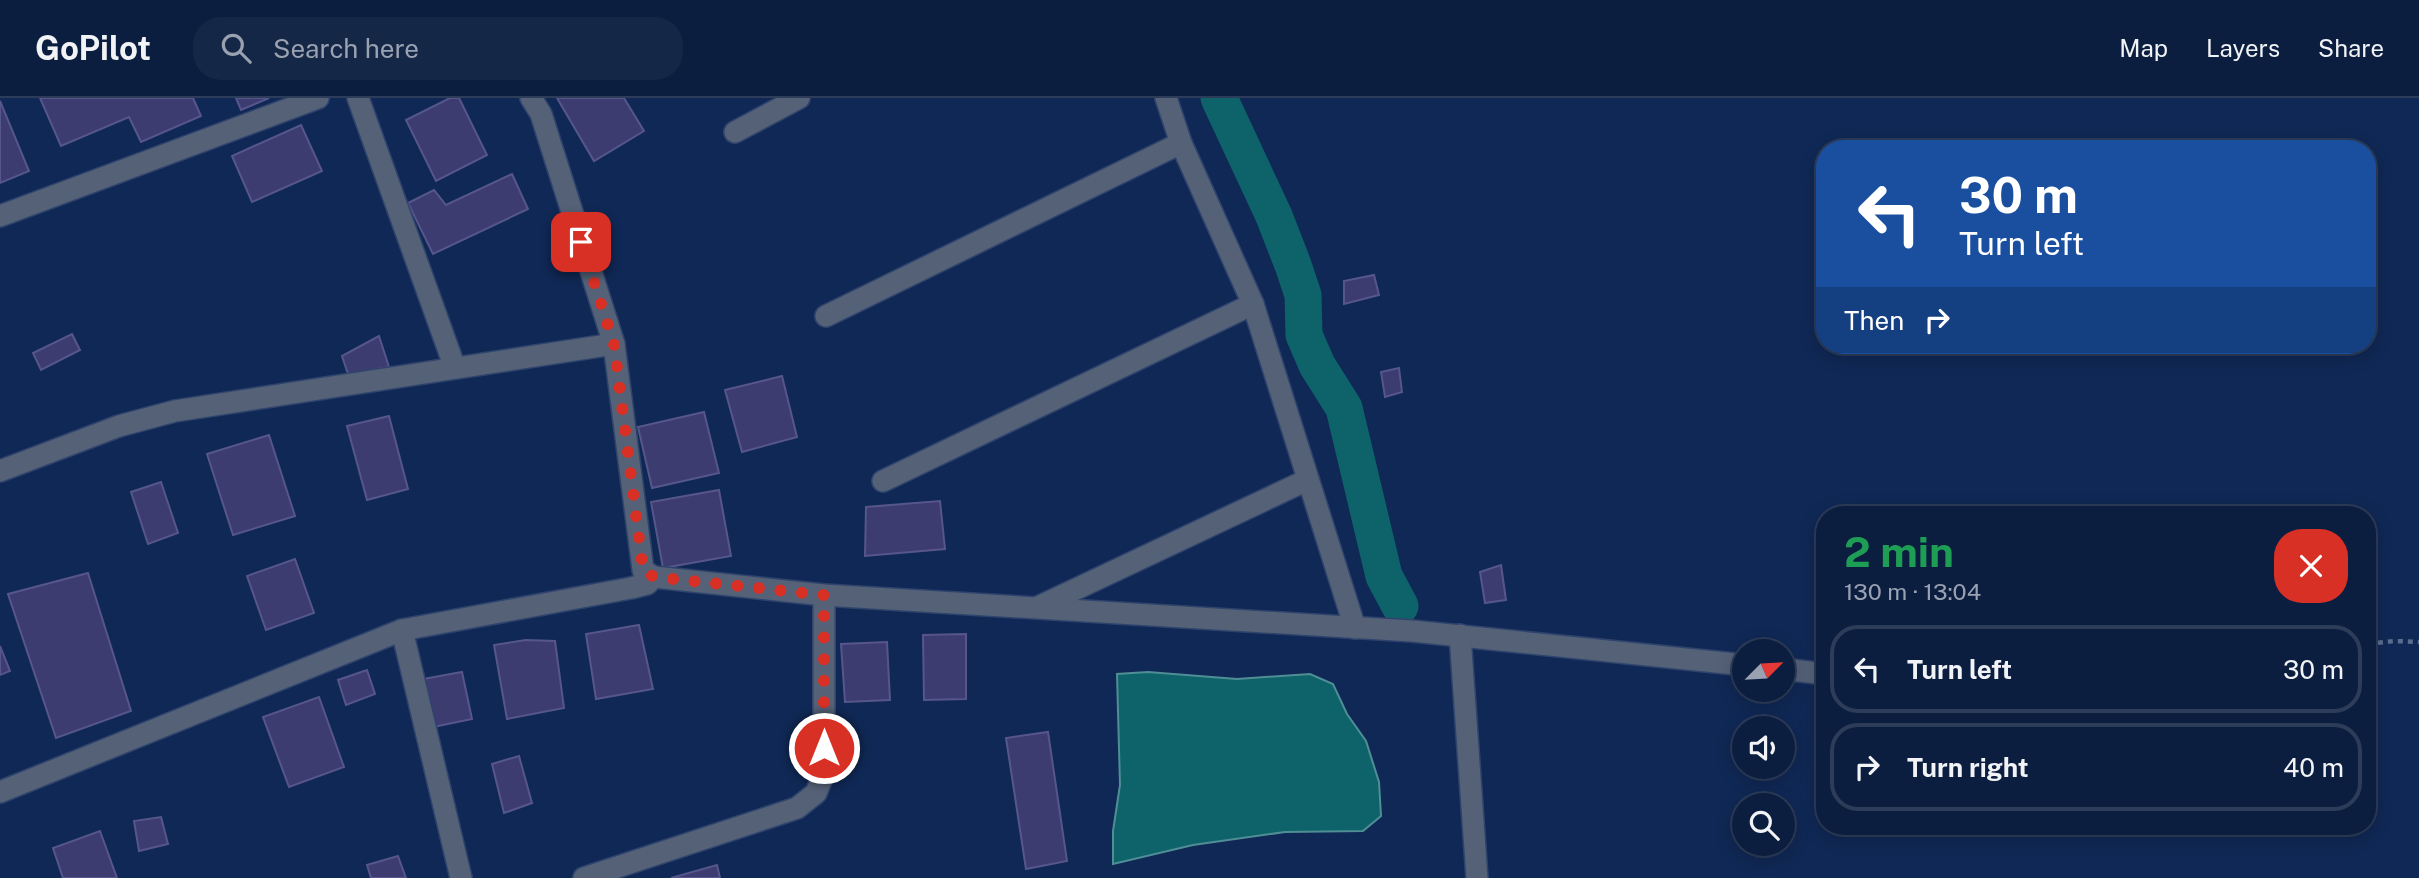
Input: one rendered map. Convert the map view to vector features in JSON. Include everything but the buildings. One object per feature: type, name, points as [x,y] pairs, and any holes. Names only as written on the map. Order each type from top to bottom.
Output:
[{"type":"street","points":[[0,216],[318,98]]},
{"type":"street","points":[[358,98],[455,368]]},
{"type":"street","points":[[531,98],[541,114],[614,344],[643,570],[654,577],[824,595],[1412,631],[1732,664]]},
{"type":"street","points":[[735,132],[799,98]]},
{"type":"street","points":[[1166,98],[1181,143],[1253,304],[1355,628]]},
{"type":"street","points":[[826,316],[1181,143]]},
{"type":"street","points":[[883,481],[1253,304]]},
{"type":"street","points":[[0,471],[119,426],[175,411],[614,344]]},
{"type":"street","points":[[1036,608],[1307,480]]},
{"type":"street","points":[[0,792],[402,630],[631,588],[646,584],[654,577]]},
{"type":"street","points":[[584,878],[797,808],[816,793],[824,773],[824,595]]},
{"type":"street","points":[[402,630],[461,878]]},
{"type":"street","points":[[1460,635],[1477,878]]},
{"type":"street","points":[[1796,671],[1816,673]]},
{"type":"path","points":[[2376,643],[2419,642]]},
{"type":"shaded area","points":[[1148,672],[1237,679],[1310,674],[1333,684],[1347,714],[1366,741],[1379,782],[1381,816],[1363,831],[1285,832],[1193,845],[1113,864],[1113,831],[1120,785],[1117,674]]},
{"type":"waterway","points":[[1219,98],[1274,216],[1293,265],[1303,295],[1304,335],[1317,365],[1344,408],[1384,576],[1400,606]]},
{"type":"route","points":[[581,242],[614,344],[643,570],[654,577],[824,595],[824,748]]}]
